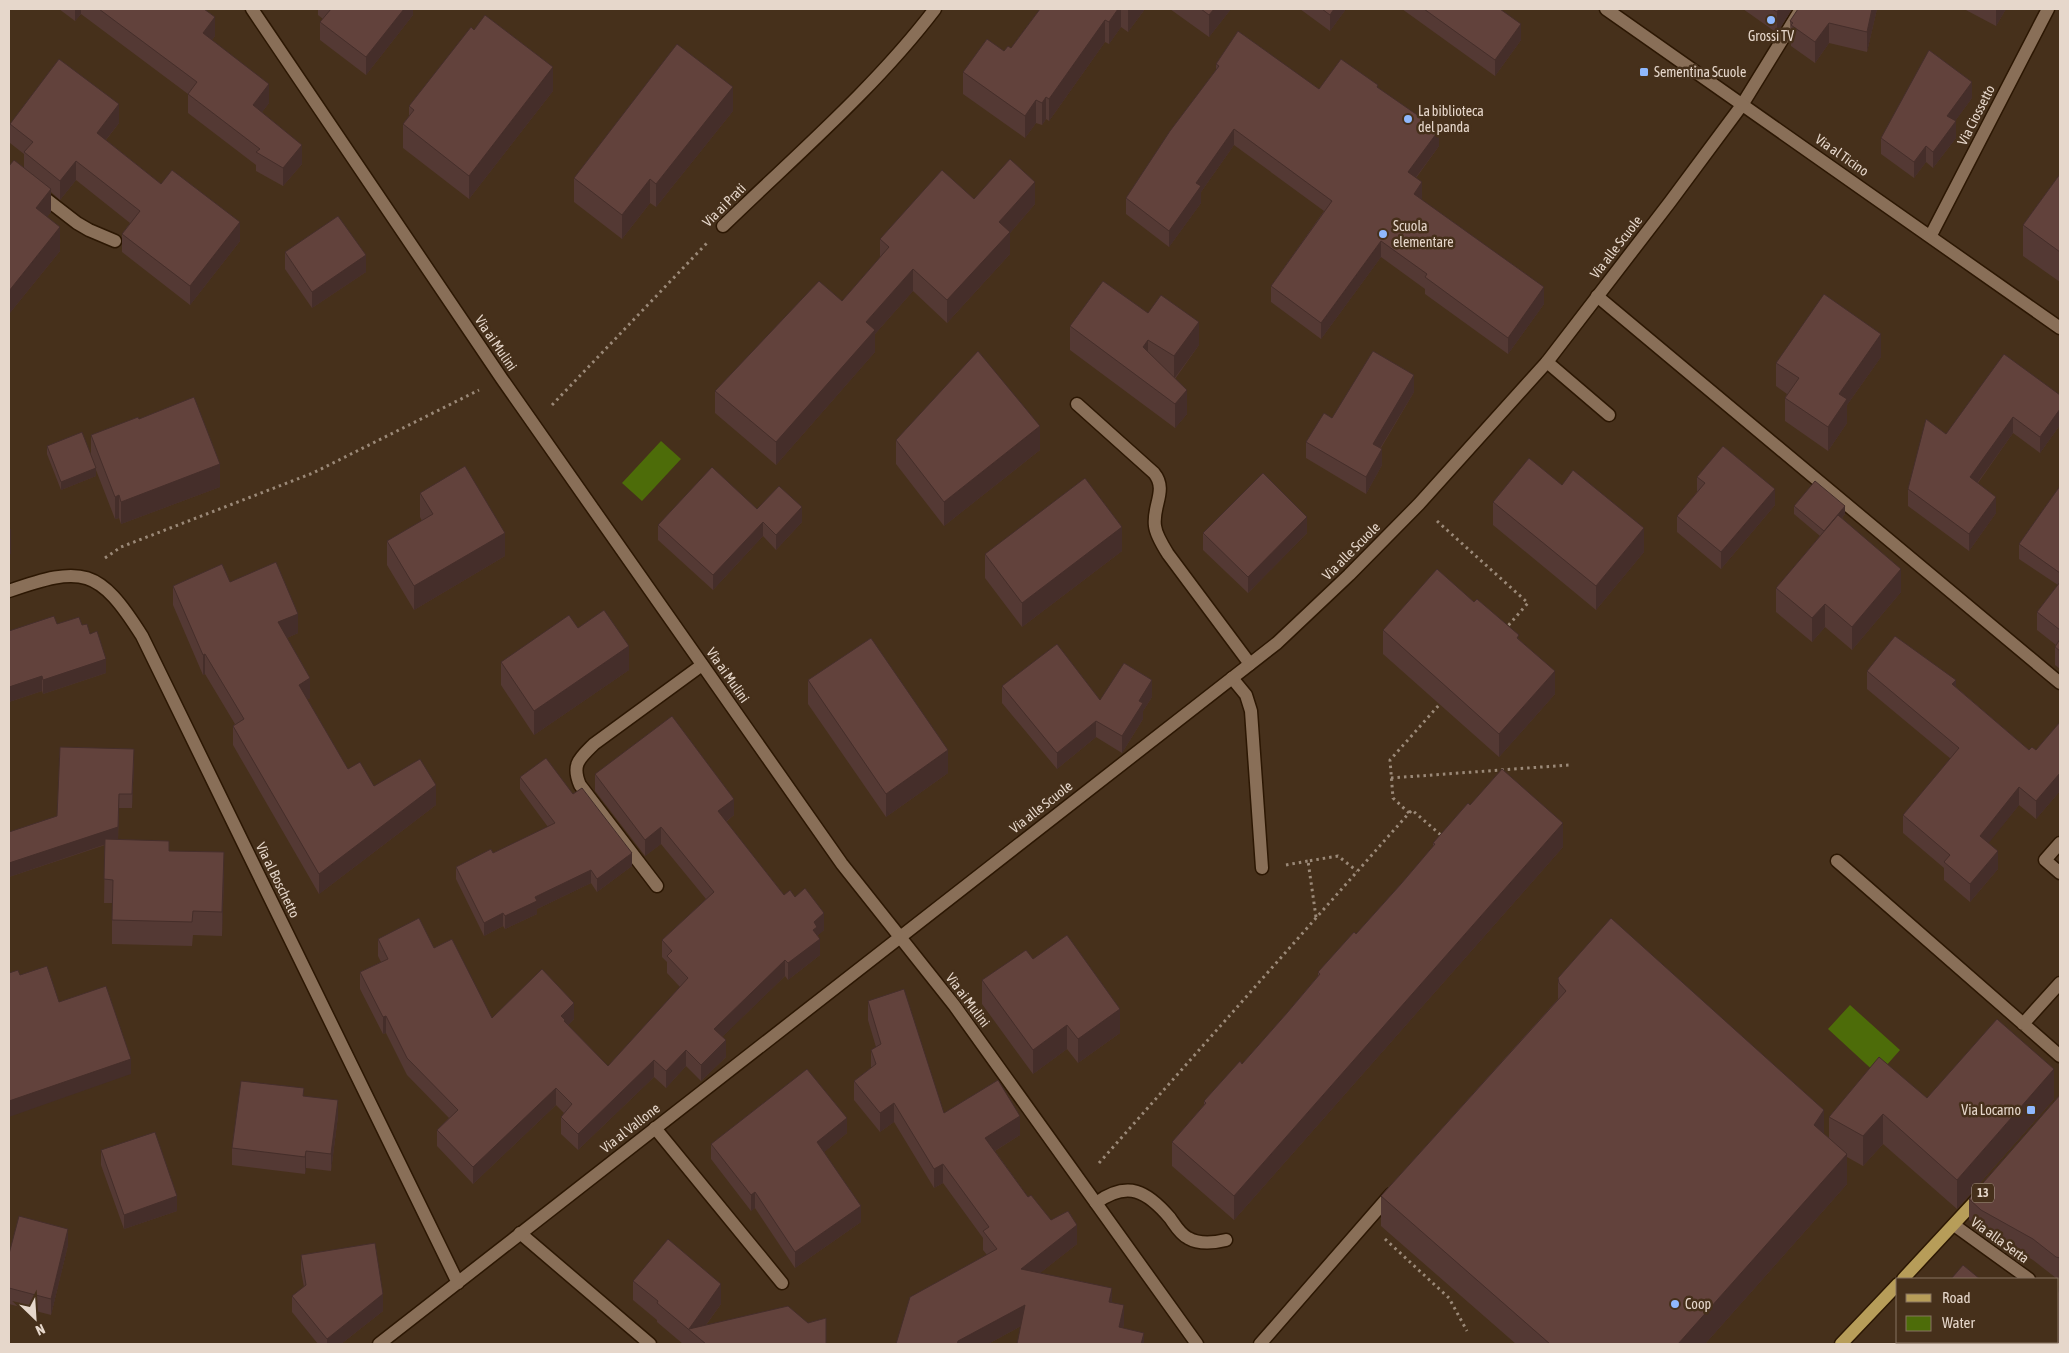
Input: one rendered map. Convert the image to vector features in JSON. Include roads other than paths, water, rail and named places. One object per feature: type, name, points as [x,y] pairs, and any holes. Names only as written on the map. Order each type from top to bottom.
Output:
[{"type":"main road","name":"13","points":[[1904,1278],[1987,1188]]},
{"type":"main road","points":[[1841,1344],[1896,1286]]},
{"type":"street","name":"Via ai Mulini","points":[[252,9],[502,379],[842,864],[954,1005],[1197,1344]]},
{"type":"street","name":"Via ai Prati","points":[[723,226],[868,86],[915,35],[935,9]]},
{"type":"street","name":"Via al Ticino","points":[[1606,9],[2060,328]]},
{"type":"street","name":"Via alle Scuole","points":[[900,936],[1277,642],[1349,576],[1419,504],[1547,362],[1670,202],[1742,104],[1801,9]]},
{"type":"street","name":"Via Ciossetto","points":[[1930,235],[2048,9]]},
{"type":"street","points":[[30,187],[77,223],[115,240]]},
{"type":"street","points":[[1597,296],[2060,683]]},
{"type":"street","points":[[1547,362],[1609,415]]},
{"type":"street","points":[[1076,404],[1160,480],[1160,496],[1154,526],[1160,540],[1168,554],[1250,664]]},
{"type":"street","name":"Via al Boschetto","points":[[9,591],[56,576],[75,575],[88,577],[113,595],[128,613],[142,636],[458,1282]]},
{"type":"street","points":[[657,886],[580,785],[575,767],[594,744],[702,664]]},
{"type":"street","points":[[1232,678],[1246,695],[1251,711],[1262,868]]},
{"type":"street","points":[[2060,843],[2045,860],[2060,873]]},
{"type":"street","points":[[1837,861],[2060,1056]]},
{"type":"street","name":"Via al Vallone","points":[[379,1344],[900,936]]},
{"type":"street","points":[[2023,1024],[2060,983]]},
{"type":"street","points":[[655,1128],[782,1283]]},
{"type":"street","points":[[1260,1344],[1398,1186]]},
{"type":"street","points":[[1096,1203],[1117,1192],[1130,1191],[1140,1193],[1147,1195],[1158,1204],[1188,1238],[1202,1243],[1226,1240]]},
{"type":"street","name":"Via alla Serta","points":[[1954,1225],[2028,1278]]},
{"type":"street","points":[[520,1233],[650,1344]]},
{"type":"water","points":[[661,441],[681,459],[642,501],[622,483]]},
{"type":"water","points":[[1850,1005],[1900,1050],[1878,1075],[1828,1029]]},
{"type":"place","name":"Grossi TV","points":[[1771,20]]},
{"type":"place","name":"Sementina Scuole","points":[[1644,72]]},
{"type":"place","name":"La biblioteca del panda","points":[[1408,119]]},
{"type":"place","name":"Scuola elementare","points":[[1383,234]]},
{"type":"place","name":"Via Locarno","points":[[2031,1110]]},
{"type":"place","name":"Coop","points":[[1675,1304]]}]
